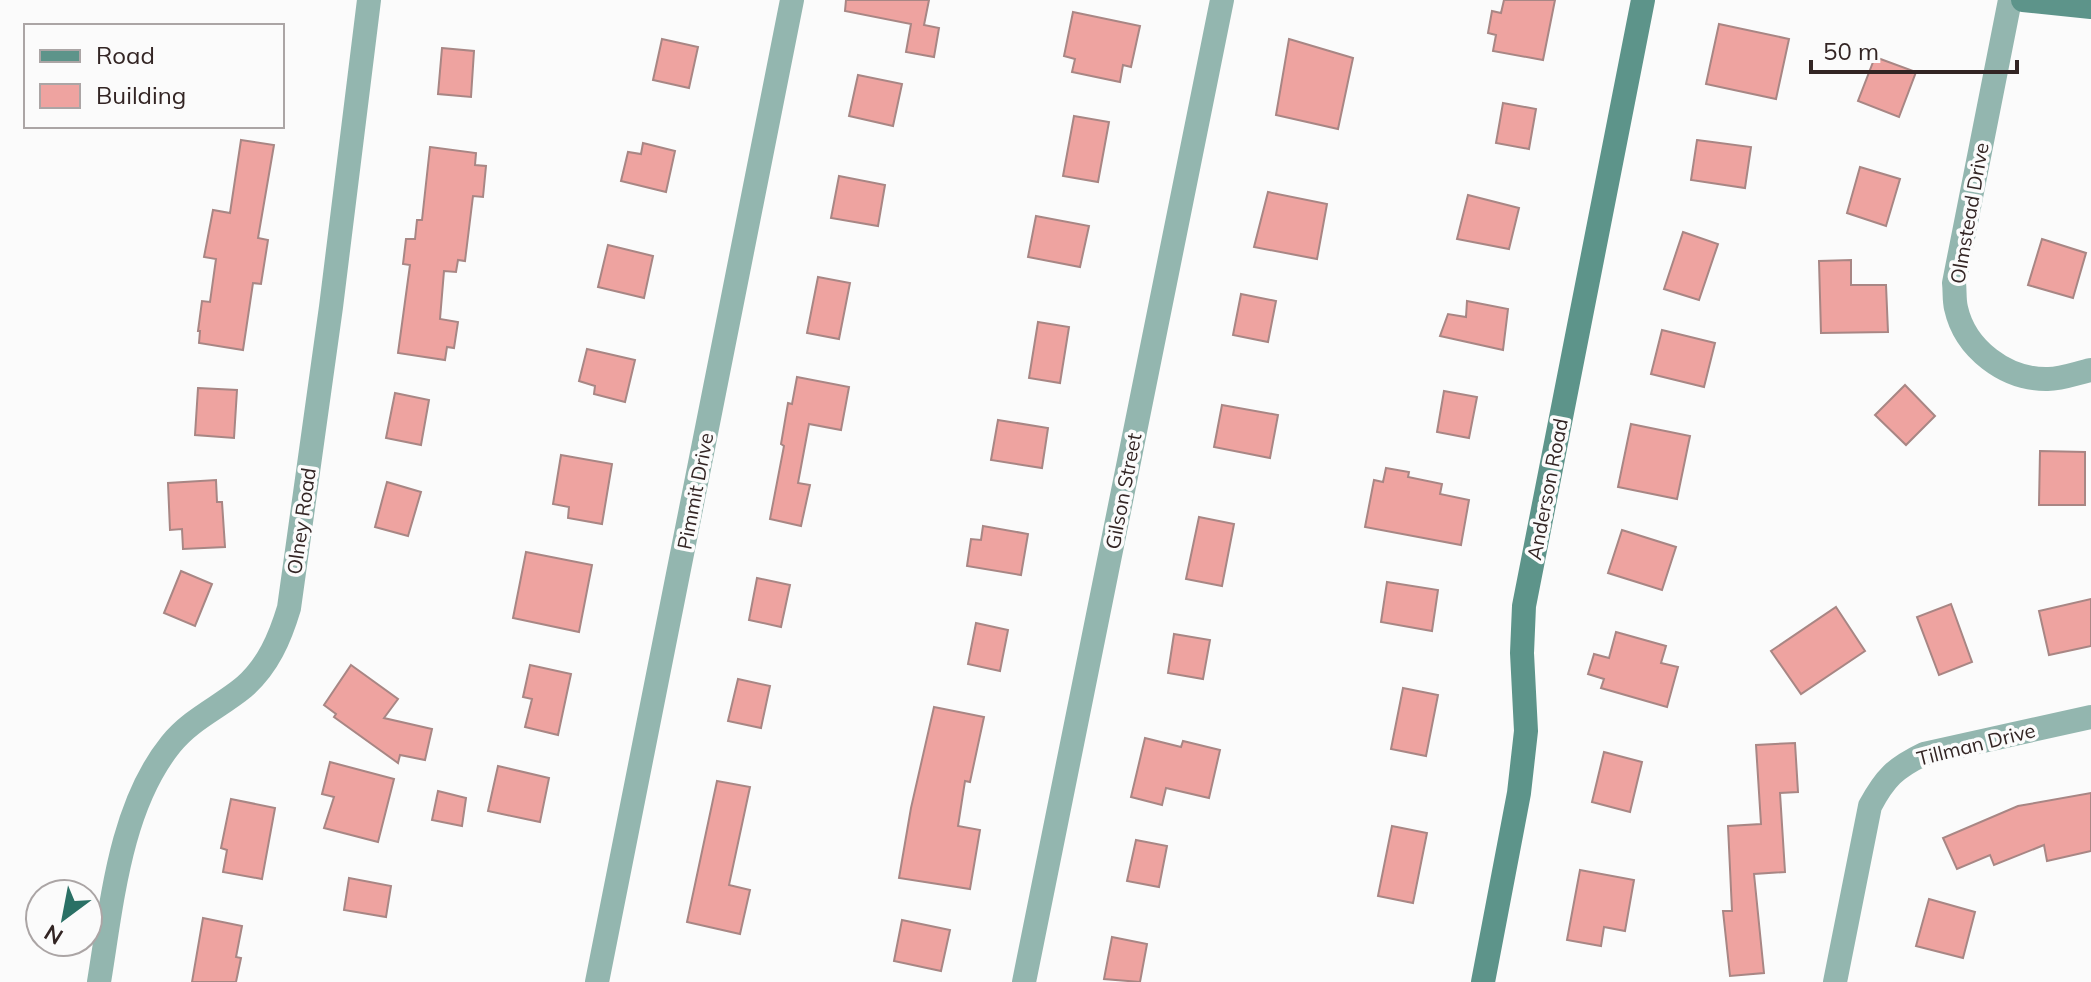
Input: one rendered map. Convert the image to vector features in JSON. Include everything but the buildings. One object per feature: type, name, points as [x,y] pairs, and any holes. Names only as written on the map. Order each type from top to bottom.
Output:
[{"type":"street","name":"Olney Road","points":[[99,982],[113,894],[136,803],[153,769],[174,741],[200,716],[244,687],[265,664],[280,638],[289,608],[369,0]]},
{"type":"street","name":"Pimmit Drive","points":[[597,982],[792,0]]},
{"type":"street","name":"Gilson Street","points":[[1024,982],[1222,0]]},
{"type":"street","name":"Anderson Road","points":[[1483,982],[1519,793],[1526,731],[1522,653],[1524,606],[1643,0]]},
{"type":"street","name":"Olmstead Drive","points":[[2010,0],[1954,283],[1956,309],[1965,332],[1982,353],[2001,368],[2025,376],[2049,379],[2091,370]]},
{"type":"street","points":[[2023,0],[2091,7]]},
{"type":"street","name":"Tillman Drive","points":[[1835,982],[1870,806],[1882,783],[1901,765],[1924,754],[2091,717]]}]
